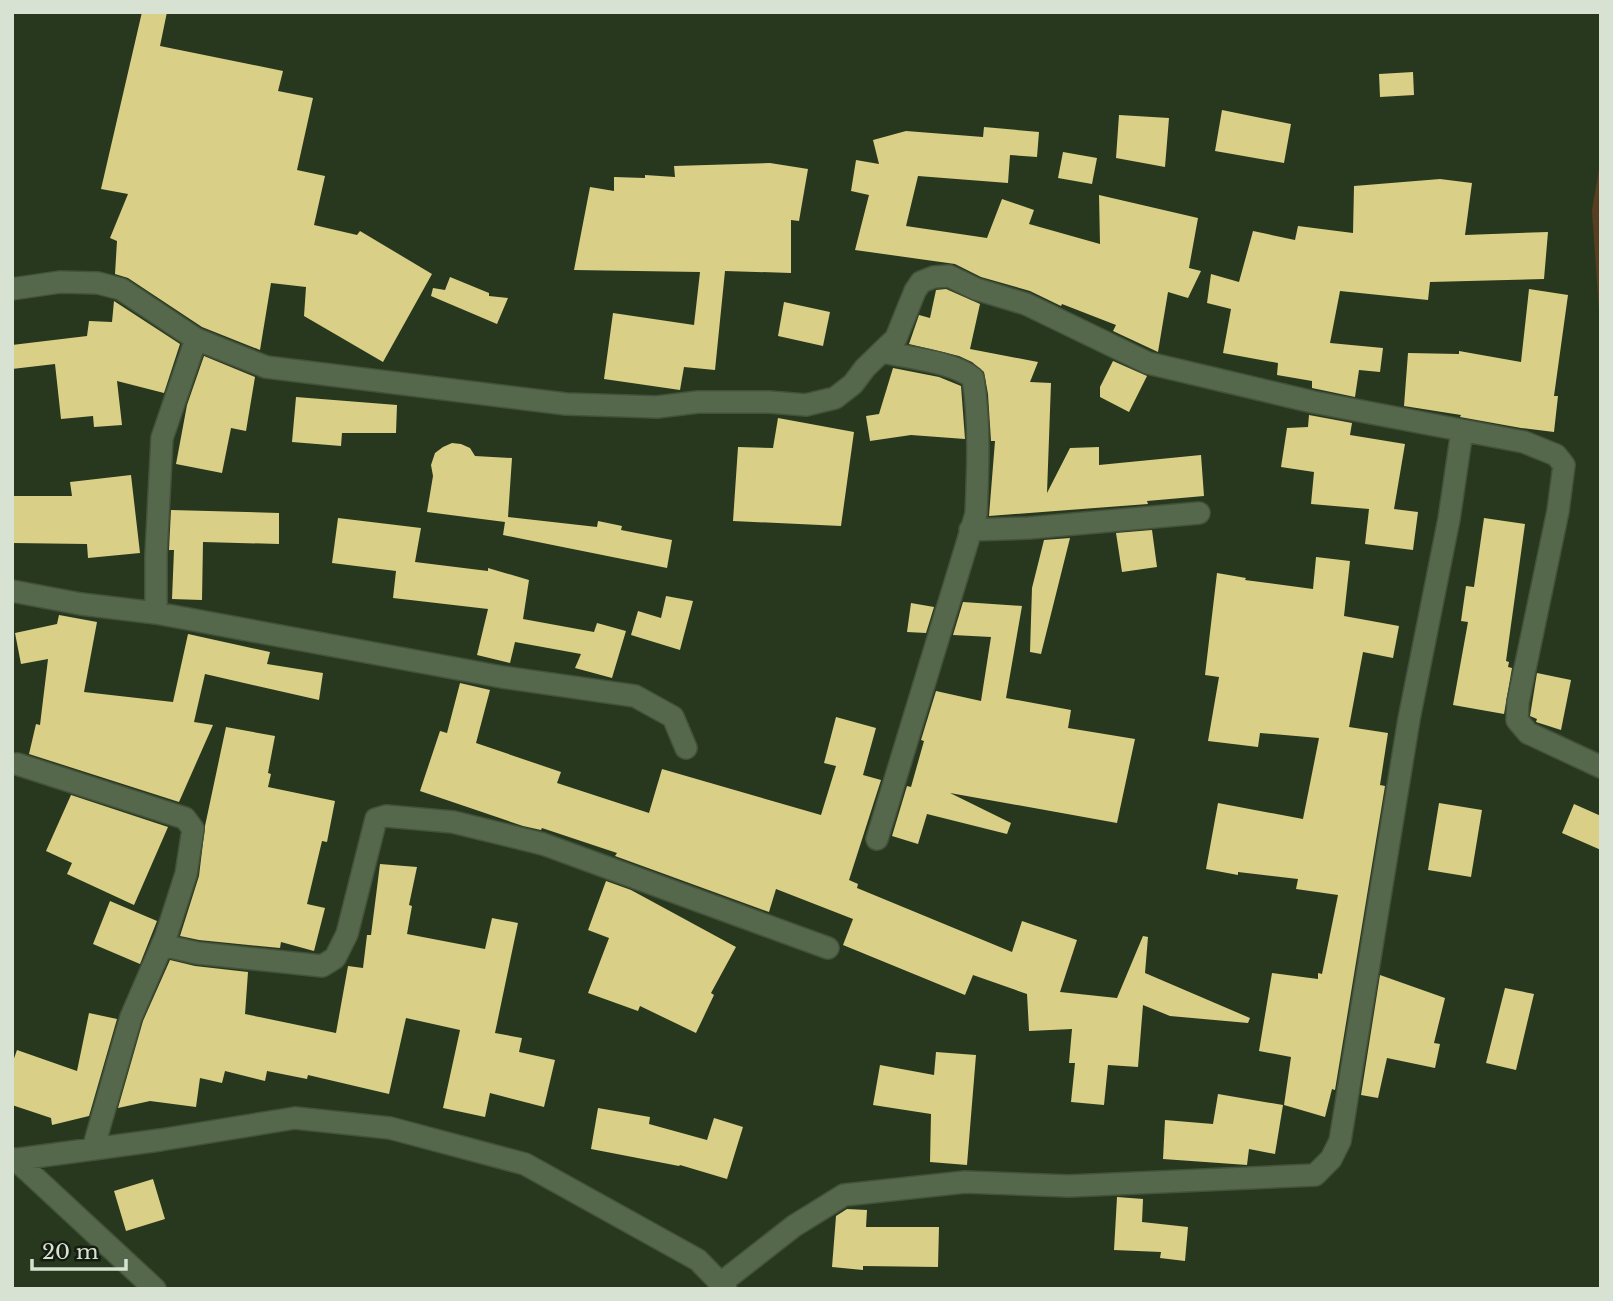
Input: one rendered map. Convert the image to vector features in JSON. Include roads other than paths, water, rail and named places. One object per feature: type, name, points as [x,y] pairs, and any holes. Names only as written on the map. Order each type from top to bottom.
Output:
[{"type":"street","points":[[12,289],[60,282],[97,283],[121,289],[196,339],[266,367],[566,404],[657,407],[698,402],[769,401],[806,405],[835,398],[853,384],[865,368],[897,338],[921,282],[934,276],[949,276],[976,289],[1026,303],[1148,363],[1313,402],[1524,442],[1556,455],[1564,465],[1558,510],[1518,702],[1517,720],[1528,733],[1601,768]]},
{"type":"street","points":[[156,613],[162,438],[196,339]]},
{"type":"street","points":[[877,839],[976,514],[979,468],[973,378],[967,372],[954,368],[884,352]]},
{"type":"street","points":[[14,1160],[295,1118],[390,1128],[525,1164],[698,1260],[724,1286],[794,1226],[844,1195],[965,1182],[1069,1186],[1315,1175],[1331,1159],[1340,1141],[1409,719],[1449,519],[1462,431]]},
{"type":"street","points":[[970,530],[1029,528],[1199,513]]},
{"type":"street","points":[[12,591],[81,604],[156,613],[502,677],[635,696],[673,718],[686,748]]},
{"type":"street","points":[[17,764],[185,818],[193,829],[186,874],[162,945],[131,1017],[93,1149]]},
{"type":"street","points":[[162,945],[197,953],[322,966],[335,958],[347,934],[376,819],[386,816],[453,822],[543,844],[828,948]]},
{"type":"street","points":[[14,1160],[155,1289]]}]
